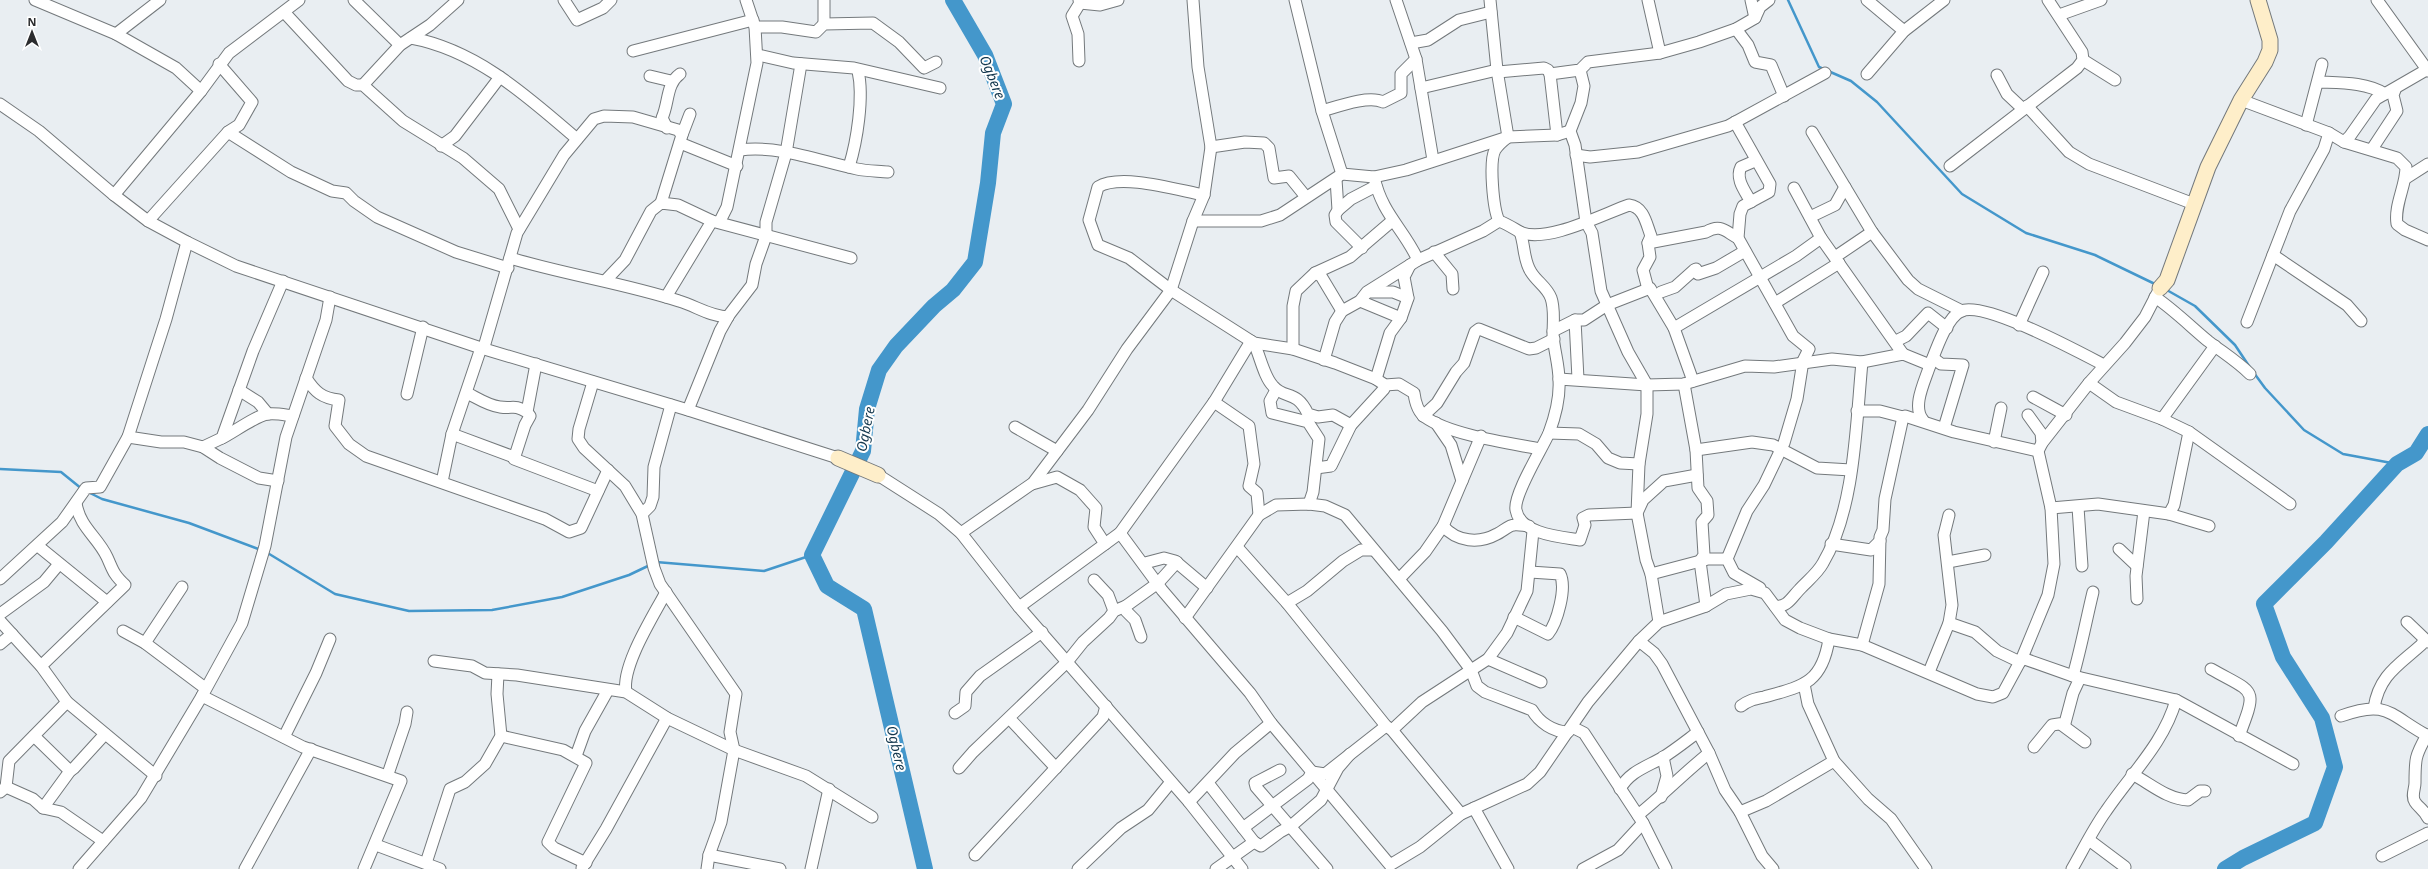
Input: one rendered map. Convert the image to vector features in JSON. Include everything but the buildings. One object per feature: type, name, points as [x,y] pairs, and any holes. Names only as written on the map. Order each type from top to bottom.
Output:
[{"type":"street","points":[[35,0],[116,34],[176,68],[201,91]]},
{"type":"street","points":[[116,34],[160,0]]},
{"type":"street","points":[[114,195],[201,91],[218,64],[229,52],[299,0]]},
{"type":"street","points":[[354,0],[400,45]]},
{"type":"street","points":[[363,85],[400,45],[412,38],[458,0]]},
{"type":"street","points":[[564,0],[577,20],[603,8],[611,0]]},
{"type":"street","points":[[666,298],[716,221],[727,207],[737,166],[758,55],[754,24],[746,0]]},
{"type":"street","points":[[824,0],[824,24]]},
{"type":"street","points":[[1079,61],[1078,34],[1072,16],[1080,1],[1104,4],[1118,0]]},
{"type":"street","points":[[961,533],[1032,484],[1171,290],[1193,221],[1204,195],[1211,147],[1198,67],[1193,0]]},
{"type":"street","points":[[1295,0],[1339,177],[1338,210]]},
{"type":"street","points":[[1396,0],[1416,59],[1433,160]]},
{"type":"street","points":[[1490,0],[1498,71],[1508,137]]},
{"type":"street","points":[[1648,0],[1660,52]]},
{"type":"street","points":[[1750,0],[1755,18]]},
{"type":"street","points":[[1550,74],[1580,70],[1588,62],[1660,52],[1736,29],[1755,18],[1760,7],[1769,0]]},
{"type":"street","points":[[1867,0],[1904,31]]},
{"type":"street","points":[[1867,74],[1904,31],[1944,0]]},
{"type":"street","points":[[1950,166],[2077,68],[2083,60],[2082,52],[2048,0]]},
{"type":"street","points":[[2059,15],[2101,0]]},
{"type":"street","points":[[2040,447],[2089,383],[2125,343],[2145,317],[2161,288],[2208,167],[2241,100],[2265,62],[2270,50],[2270,40],[2258,0]]},
{"type":"street","points":[[2344,142],[2354,130],[2368,108],[2390,92],[2428,70],[2377,0]]},
{"type":"street","points":[[284,12],[348,81],[356,85],[363,85],[403,122],[463,158],[499,189],[519,229]]},
{"type":"street","points":[[1411,43],[1428,40],[1459,20],[1491,12]]},
{"type":"street","points":[[633,51],[754,24],[816,32],[824,24],[873,23],[899,42],[924,68],[936,62]]},
{"type":"street","points":[[1736,29],[1748,46],[1755,62],[1771,65],[1784,96]]},
{"type":"street","points":[[412,38],[430,42],[469,58],[500,77],[577,139]]},
{"type":"street","points":[[758,55],[801,64],[854,68],[858,71],[940,88]]},
{"type":"street","points":[[1322,111],[1361,102],[1367,98],[1375,98],[1383,102],[1401,93],[1401,74],[1416,59]]},
{"type":"street","points":[[2083,60],[2115,80]]},
{"type":"street","points":[[148,221],[228,132],[239,125],[252,102],[218,64]]},
{"type":"street","points":[[688,410],[725,322],[752,285],[756,264],[766,236],[766,222],[786,152],[801,64]]},
{"type":"street","points":[[2306,125],[2322,64]]},
{"type":"street","points":[[1421,88],[1498,71],[1544,68],[1548,70],[1550,74],[1557,134]]},
{"type":"street","points":[[1580,70],[1584,86],[1581,103],[1570,131],[1576,155],[1586,222],[1592,234],[1601,292],[1628,352],[1647,386],[1646,422],[1639,464],[1637,513],[1646,560],[1651,574],[1659,622]]},
{"type":"street","points":[[849,167],[856,144],[861,86],[858,71]]},
{"type":"street","points":[[1576,155],[1590,157],[1638,152],[1735,122],[1825,73]]},
{"type":"street","points":[[667,128],[662,118],[667,107],[671,82],[680,74]]},
{"type":"street","points":[[1997,75],[2007,94],[2025,108],[2069,152],[2089,164],[2194,204]]},
{"type":"street","points":[[650,76],[671,82]]},
{"type":"street","points":[[441,146],[455,136],[500,77]]},
{"type":"street","points":[[2318,82],[2346,83],[2376,88],[2390,92],[2393,95],[2397,111],[2372,149]]},
{"type":"street","points":[[2241,100],[2329,133],[2344,142],[2372,149],[2397,158],[2406,167],[2406,178],[2397,210],[2397,224],[2405,230],[2428,240]]},
{"type":"street","points":[[0,104],[39,131],[114,195],[148,221],[186,242],[236,266],[483,348],[688,410],[838,458],[878,475],[939,514],[961,533],[1019,607],[1189,802],[1242,869]]},
{"type":"street","points":[[606,280],[625,260],[651,211],[661,204],[690,114]]},
{"type":"street","points":[[442,482],[452,434],[483,348],[519,229],[534,202],[577,139],[594,119],[604,116],[633,117],[678,130],[681,139],[737,166]]},
{"type":"street","points":[[1735,122],[1755,161],[1770,184],[1769,192],[1743,206],[1740,214],[1738,238]]},
{"type":"street","points":[[1362,248],[1336,222],[1335,215],[1338,210],[1376,186],[1406,170],[1433,160],[1508,137],[1557,134],[1570,131]]},
{"type":"street","points":[[228,132],[291,172],[332,191],[346,193],[354,201],[378,217],[456,252],[578,277],[606,280],[680,301],[725,322]]},
{"type":"street","points":[[1812,132],[1872,232],[1908,280],[1918,289],[1962,311]]},
{"type":"street","points":[[2247,322],[2290,210],[2324,149],[2329,133]]},
{"type":"street","points":[[1508,137],[1495,149],[1492,158],[1495,212],[1499,221],[1512,226],[1520,232],[1534,235],[1548,233],[1586,222],[1629,205],[1635,206],[1641,210],[1651,236],[1648,243],[1650,257],[1643,270],[1649,288],[1674,328],[1689,382],[1696,450],[1698,488],[1707,501],[1708,515],[1702,522],[1704,556],[1700,561],[1706,606]]},
{"type":"street","points":[[1211,147],[1245,142],[1264,143],[1269,148],[1274,178],[1289,176],[1306,197]]},
{"type":"street","points":[[740,150],[754,148],[786,152],[849,167],[888,172]]},
{"type":"street","points":[[1751,202],[1738,173],[1741,167],[1755,161]]},
{"type":"street","points":[[2406,178],[2428,164]]},
{"type":"street","points":[[1193,221],[1261,222],[1280,215],[1339,177],[1376,186]]},
{"type":"street","points":[[1204,195],[1126,181],[1106,182],[1098,187],[1089,220],[1098,245],[1129,258],[1171,290],[1253,342],[1292,350],[1324,360],[1381,382],[1399,384],[1414,393],[1415,402],[1424,416],[1435,423],[1480,436],[1540,450]]},
{"type":"street","points":[[1316,468],[1331,466],[1351,425],[1384,389],[1381,382],[1390,333],[1401,318],[1408,298],[1404,277],[1414,263],[1410,244],[1392,222],[1376,186]]},
{"type":"street","points":[[1810,217],[1835,205],[1845,187]]},
{"type":"street","points":[[1794,188],[1821,238],[1896,341],[1903,354]]},
{"type":"street","points":[[661,204],[678,205],[716,221],[766,236],[852,258]]},
{"type":"street","points":[[1324,360],[1335,322],[1342,310],[1360,301],[1367,292],[1414,263],[1434,252],[1483,231],[1499,221]]},
{"type":"street","points":[[1292,350],[1292,306],[1296,291],[1315,273],[1350,257],[1392,222]]},
{"type":"street","points":[[1648,243],[1706,232],[1714,227],[1727,229],[1738,238],[1793,336],[1809,349],[1803,361],[1797,399],[1784,443],[1764,485],[1747,511],[1727,559],[1734,573],[1762,589],[1785,620],[1800,628],[1829,638],[1862,645],[1880,654],[1929,672],[1977,694],[1992,697],[2003,693],[2021,660],[2048,595],[2054,564],[2051,508],[2040,447],[2041,433],[2028,414]]},
{"type":"street","points":[[1520,232],[1524,241],[1523,250],[1531,272],[1544,286],[1551,299],[1553,335],[1559,380],[1557,404],[1549,433],[1524,483],[1515,509],[1518,518],[1532,529]]},
{"type":"street","points":[[1775,303],[1837,260],[1872,232]]},
{"type":"street","points":[[1674,328],[1796,256],[1821,238]]},
{"type":"street","points":[[0,580],[38,546],[76,503],[84,491],[100,487],[128,438],[166,319],[186,242]]},
{"type":"street","points":[[1661,292],[1675,286],[1696,269],[1698,274],[1710,271],[1745,250]]},
{"type":"street","points":[[1434,252],[1452,274],[1453,289]]},
{"type":"street","points":[[2273,255],[2347,305],[2361,321]]},
{"type":"street","points":[[1749,284],[1753,273],[1751,262]]},
{"type":"street","points":[[2019,325],[2043,272]]},
{"type":"street","points":[[1315,273],[1325,281],[1342,310]]},
{"type":"street","points":[[222,438],[239,390],[283,281]]},
{"type":"street","points":[[1424,416],[1436,403],[1456,372],[1464,363],[1475,332],[1479,329],[1529,349],[1536,348],[1575,320],[1584,320],[1607,305],[1649,288],[1654,287],[1661,292]]},
{"type":"street","points":[[2161,288],[2178,313],[2215,346],[2239,362],[2250,374]]},
{"type":"street","points":[[1367,292],[1392,292],[1408,298]]},
{"type":"street","points":[[1660,306],[1661,292]]},
{"type":"street","points":[[79,869],[141,798],[156,776],[242,623],[264,551],[286,437],[326,320],[330,297]]},
{"type":"street","points":[[1360,301],[1401,318]]},
{"type":"street","points":[[1923,420],[1918,411],[1919,401],[1932,362],[1952,317],[1962,311],[1981,310],[2057,340],[2104,365]]},
{"type":"street","points":[[1896,341],[1906,336],[1928,313],[1947,328]]},
{"type":"street","points":[[1575,320],[1578,380]]},
{"type":"street","points":[[407,394],[423,327]]},
{"type":"street","points":[[1253,342],[1266,375],[1276,390],[1294,396],[1303,402],[1308,414],[1318,417],[1333,415],[1351,425]]},
{"type":"street","points":[[1019,607],[1120,533],[1214,402],[1253,342]]},
{"type":"street","points":[[2162,419],[2215,346]]},
{"type":"street","points":[[1559,380],[1578,380],[1647,386],[1689,382],[1745,366],[1774,367],[1803,361],[1832,359],[1862,362],[1903,354],[1941,364],[1963,365],[1944,428]]},
{"type":"street","points":[[1776,606],[1780,607],[1788,603],[1818,570],[1831,544],[1849,490],[1862,362]]},
{"type":"street","points":[[527,412],[536,364]]},
{"type":"street","points":[[306,378],[315,392],[323,397],[339,400],[335,426],[349,444],[371,458],[544,519],[569,532],[581,528],[608,470]]},
{"type":"street","points":[[593,382],[579,429],[578,439],[584,448],[625,486],[642,514],[653,564],[660,584],[736,694],[730,732],[734,750],[720,822],[709,855],[707,869]]},
{"type":"street","points":[[2089,383],[2116,402],[2162,419],[2189,432],[2290,504]]},
{"type":"street","points":[[239,390],[258,402],[268,414]]},
{"type":"street","points":[[1276,390],[1270,401],[1272,413],[1308,422],[1319,438],[1316,468],[1309,504]]},
{"type":"street","points":[[467,393],[501,408],[515,406],[527,412],[530,416],[514,457]]},
{"type":"street","points":[[2033,398],[2066,414]]},
{"type":"street","points":[[1214,402],[1249,426],[1254,464],[1249,486],[1257,493],[1259,515]]},
{"type":"street","points":[[642,514],[650,506],[653,497],[654,467],[671,405]]},
{"type":"street","points":[[1994,442],[2001,408]]},
{"type":"street","points":[[1857,411],[1880,411],[1923,420],[1944,428],[1994,442],[2040,447]]},
{"type":"street","points":[[203,447],[241,429],[250,421],[268,414],[293,416]]},
{"type":"street","points":[[1862,645],[1879,584],[1880,541],[1885,499],[1903,417]]},
{"type":"street","points":[[1435,423],[1451,445],[1462,481]]},
{"type":"street","points":[[1015,427],[1057,451]]},
{"type":"street","points":[[2169,514],[2174,505],[2189,432]]},
{"type":"street","points":[[1549,433],[1578,434],[1596,444],[1608,458],[1620,463],[1639,464]]},
{"type":"street","points":[[452,434],[514,457],[520,462],[598,490]]},
{"type":"street","points":[[1399,579],[1425,552],[1443,526],[1480,436]]},
{"type":"street","points":[[128,438],[161,442],[184,442],[203,447],[220,458],[259,478],[278,481]]},
{"type":"street","points":[[1696,450],[1752,442],[1773,445],[1817,468],[1851,470]]},
{"type":"street","points":[[1637,513],[1643,500],[1664,480],[1697,475]]},
{"type":"street","points":[[1032,484],[1057,477],[1080,490],[1096,508],[1094,527],[1105,544]]},
{"type":"street","points":[[41,666],[125,585],[115,577],[107,557],[81,523],[76,503]]},
{"type":"street","points":[[1185,618],[1259,515],[1276,505],[1309,504],[1325,506],[1345,515],[1399,579],[1471,670],[1477,686],[1485,692],[1532,710],[1534,717],[1559,732],[1568,732],[1572,727]]},
{"type":"street","points":[[2051,508],[2078,507],[2098,504],[2169,514],[2209,526]]},
{"type":"street","points":[[2078,507],[2082,566]]},
{"type":"street","points":[[2137,599],[2137,566],[2144,511]]},
{"type":"street","points":[[1443,526],[1450,535],[1478,541],[1494,536],[1512,525],[1580,540],[1585,525],[1583,518],[1590,515],[1637,513]]},
{"type":"street","points":[[1929,672],[1949,623],[1952,605],[1944,535],[1949,515]]},
{"type":"street","points":[[1312,772],[1325,774],[1350,754],[1389,728],[1422,702],[1488,659],[1507,633],[1527,591],[1530,572],[1532,529]]},
{"type":"street","points":[[1120,533],[1145,563],[1158,584],[1185,618],[1250,693],[1271,724],[1392,867],[1461,814],[1527,784],[1540,772],[1588,702],[1639,642],[1659,622],[1706,606],[1726,594],[1751,589],[1765,593]]},
{"type":"street","points":[[1831,544],[1871,550],[1880,541]]},
{"type":"street","points":[[38,546],[107,602]]},
{"type":"street","points":[[1237,547],[1287,603],[1461,814]]},
{"type":"street","points":[[2119,549],[2137,566]]},
{"type":"street","points":[[1287,603],[1308,591],[1342,561],[1361,550],[1373,550]]},
{"type":"street","points":[[1948,562],[1985,555]]},
{"type":"street","points":[[1145,563],[1164,558],[1177,562],[1207,588]]},
{"type":"street","points":[[1651,574],[1700,561],[1727,559]]},
{"type":"street","points":[[959,768],[973,752],[1010,719],[1067,662],[1083,642],[1110,618],[1114,611],[1126,606],[1158,584],[1177,562]]},
{"type":"street","points":[[0,614],[44,582],[59,564]]},
{"type":"street","points":[[1514,617],[1548,634],[1562,600],[1560,574],[1530,572]]},
{"type":"street","points":[[1094,580],[1108,595],[1114,611]]},
{"type":"street","points":[[145,643],[182,587]]},
{"type":"street","points":[[626,692],[625,684],[638,645],[666,592]]},
{"type":"street","points":[[2062,725],[2065,723],[2073,693],[2085,633],[2084,624],[2093,592]]},
{"type":"street","points":[[1126,606],[1126,611],[1135,620],[1141,637]]},
{"type":"street","points":[[0,621],[41,666],[67,702],[156,776]]},
{"type":"street","points":[[2374,708],[2376,696],[2390,670],[2426,641],[2407,622]]},
{"type":"street","points":[[1949,623],[1974,632],[1997,651],[2021,660],[2076,677],[2176,700],[2239,736],[2293,764]]},
{"type":"street","points":[[123,631],[145,643],[203,692],[284,737],[311,749],[388,774],[401,781],[376,845],[364,869]]},
{"type":"street","points":[[955,714],[965,706],[966,692],[980,676],[1042,632]]},
{"type":"street","points":[[0,644],[12,634]]},
{"type":"street","points":[[1741,706],[1752,699],[1804,684],[1815,677],[1826,659],[1829,638]]},
{"type":"street","points":[[284,737],[316,673],[330,639]]},
{"type":"street","points":[[1639,642],[1654,653],[1662,664],[1698,732],[1725,790],[1740,812],[1762,856],[1773,869]]},
{"type":"street","points":[[1488,659],[1541,682]]},
{"type":"street","points":[[434,661],[472,666],[485,673],[517,675],[626,692],[667,718],[734,750],[806,776],[872,817]]},
{"type":"street","points":[[2211,669],[2242,686],[2250,695],[2251,704],[2239,736]]},
{"type":"street","points":[[376,845],[433,867],[450,789],[465,782],[485,764],[501,736],[497,694],[498,674]]},
{"type":"street","points":[[1804,684],[1808,704],[1834,761],[1868,799],[1892,819],[1926,869]]},
{"type":"street","points":[[576,756],[585,731],[608,690]]},
{"type":"street","points":[[2072,869],[2104,813],[2132,774],[2155,747],[2172,713],[2176,700]]},
{"type":"street","points":[[67,702],[5,763],[3,790],[33,799],[43,808],[61,812],[103,841]]},
{"type":"street","points":[[975,855],[1103,717],[1106,706]]},
{"type":"street","points":[[2341,716],[2360,709],[2382,708],[2428,735],[2417,752],[2414,766],[2413,795],[2415,802],[2423,808],[2428,818]]},
{"type":"street","points":[[388,774],[405,724],[407,712]]},
{"type":"street","points":[[501,736],[554,748],[576,756],[586,763],[548,842],[554,848],[584,866],[667,718]]},
{"type":"street","points":[[1010,719],[1056,768]]},
{"type":"street","points":[[1189,802],[1235,754],[1271,724]]},
{"type":"street","points":[[2034,747],[2052,725],[2062,725],[2084,742]]},
{"type":"street","points":[[1572,727],[1584,733],[1640,819],[1666,869]]},
{"type":"street","points":[[1620,789],[1625,780],[1634,773],[1663,757],[1698,732]]},
{"type":"street","points":[[43,808],[70,771],[104,734]]},
{"type":"street","points":[[34,736],[70,771]]},
{"type":"street","points":[[245,869],[311,749]]},
{"type":"street","points":[[1208,783],[1254,842],[1261,846],[1292,826],[1321,800],[1338,768],[1350,754]]},
{"type":"street","points":[[1583,869],[1618,850],[1640,819],[1661,797],[1671,789],[1679,777],[1709,754]]},
{"type":"street","points":[[1661,797],[1667,776],[1663,757]]},
{"type":"street","points":[[1740,812],[1766,801],[1834,761]]},
{"type":"street","points":[[1280,770],[1255,783],[1256,787],[1292,826],[1327,869]]},
{"type":"street","points":[[1243,828],[1308,778],[1312,772]]},
{"type":"street","points":[[2132,774],[2153,785],[2167,796],[2179,800],[2188,800],[2200,791],[2206,791]]},
{"type":"street","points":[[1078,869],[1121,828],[1148,810],[1171,782]]},
{"type":"street","points":[[811,869],[829,789]]},
{"type":"street","points":[[1474,808],[1508,869]]},
{"type":"street","points":[[2382,856],[2428,833]]},
{"type":"street","points":[[2089,840],[2125,867]]},
{"type":"street","points":[[1216,869],[1232,856],[1254,842]]},
{"type":"street","points":[[709,855],[780,869]]},
{"type":"waterway","name":"Ogbere","points":[[925,869],[864,609],[827,586],[812,555],[863,451],[867,409],[879,370],[896,346],[934,306],[953,290],[975,262],[988,183],[993,133],[1004,104],[985,55],[953,0]]},
{"type":"waterway","points":[[1788,0],[1819,67],[1851,81],[1877,102],[1962,194],[2026,233],[2095,255],[2157,285]]},
{"type":"waterway","points":[[2165,289],[2195,306],[2235,345],[2251,369]]},
{"type":"waterway","points":[[2254,373],[2265,388],[2304,430],[2343,454],[2397,464]]},
{"type":"waterway","points":[[2225,869],[2243,858],[2315,823],[2335,767],[2322,718],[2283,657],[2264,604],[2326,542],[2397,464],[2416,453],[2428,434]]},
{"type":"waterway","points":[[0,469],[61,472],[82,489]]},
{"type":"waterway","points":[[88,492],[102,499],[189,523],[261,550]]},
{"type":"waterway","points":[[266,552],[335,594],[409,611],[492,610],[562,597],[629,575],[650,565]]},
{"type":"waterway","points":[[656,562],[764,571],[812,555]]}]
